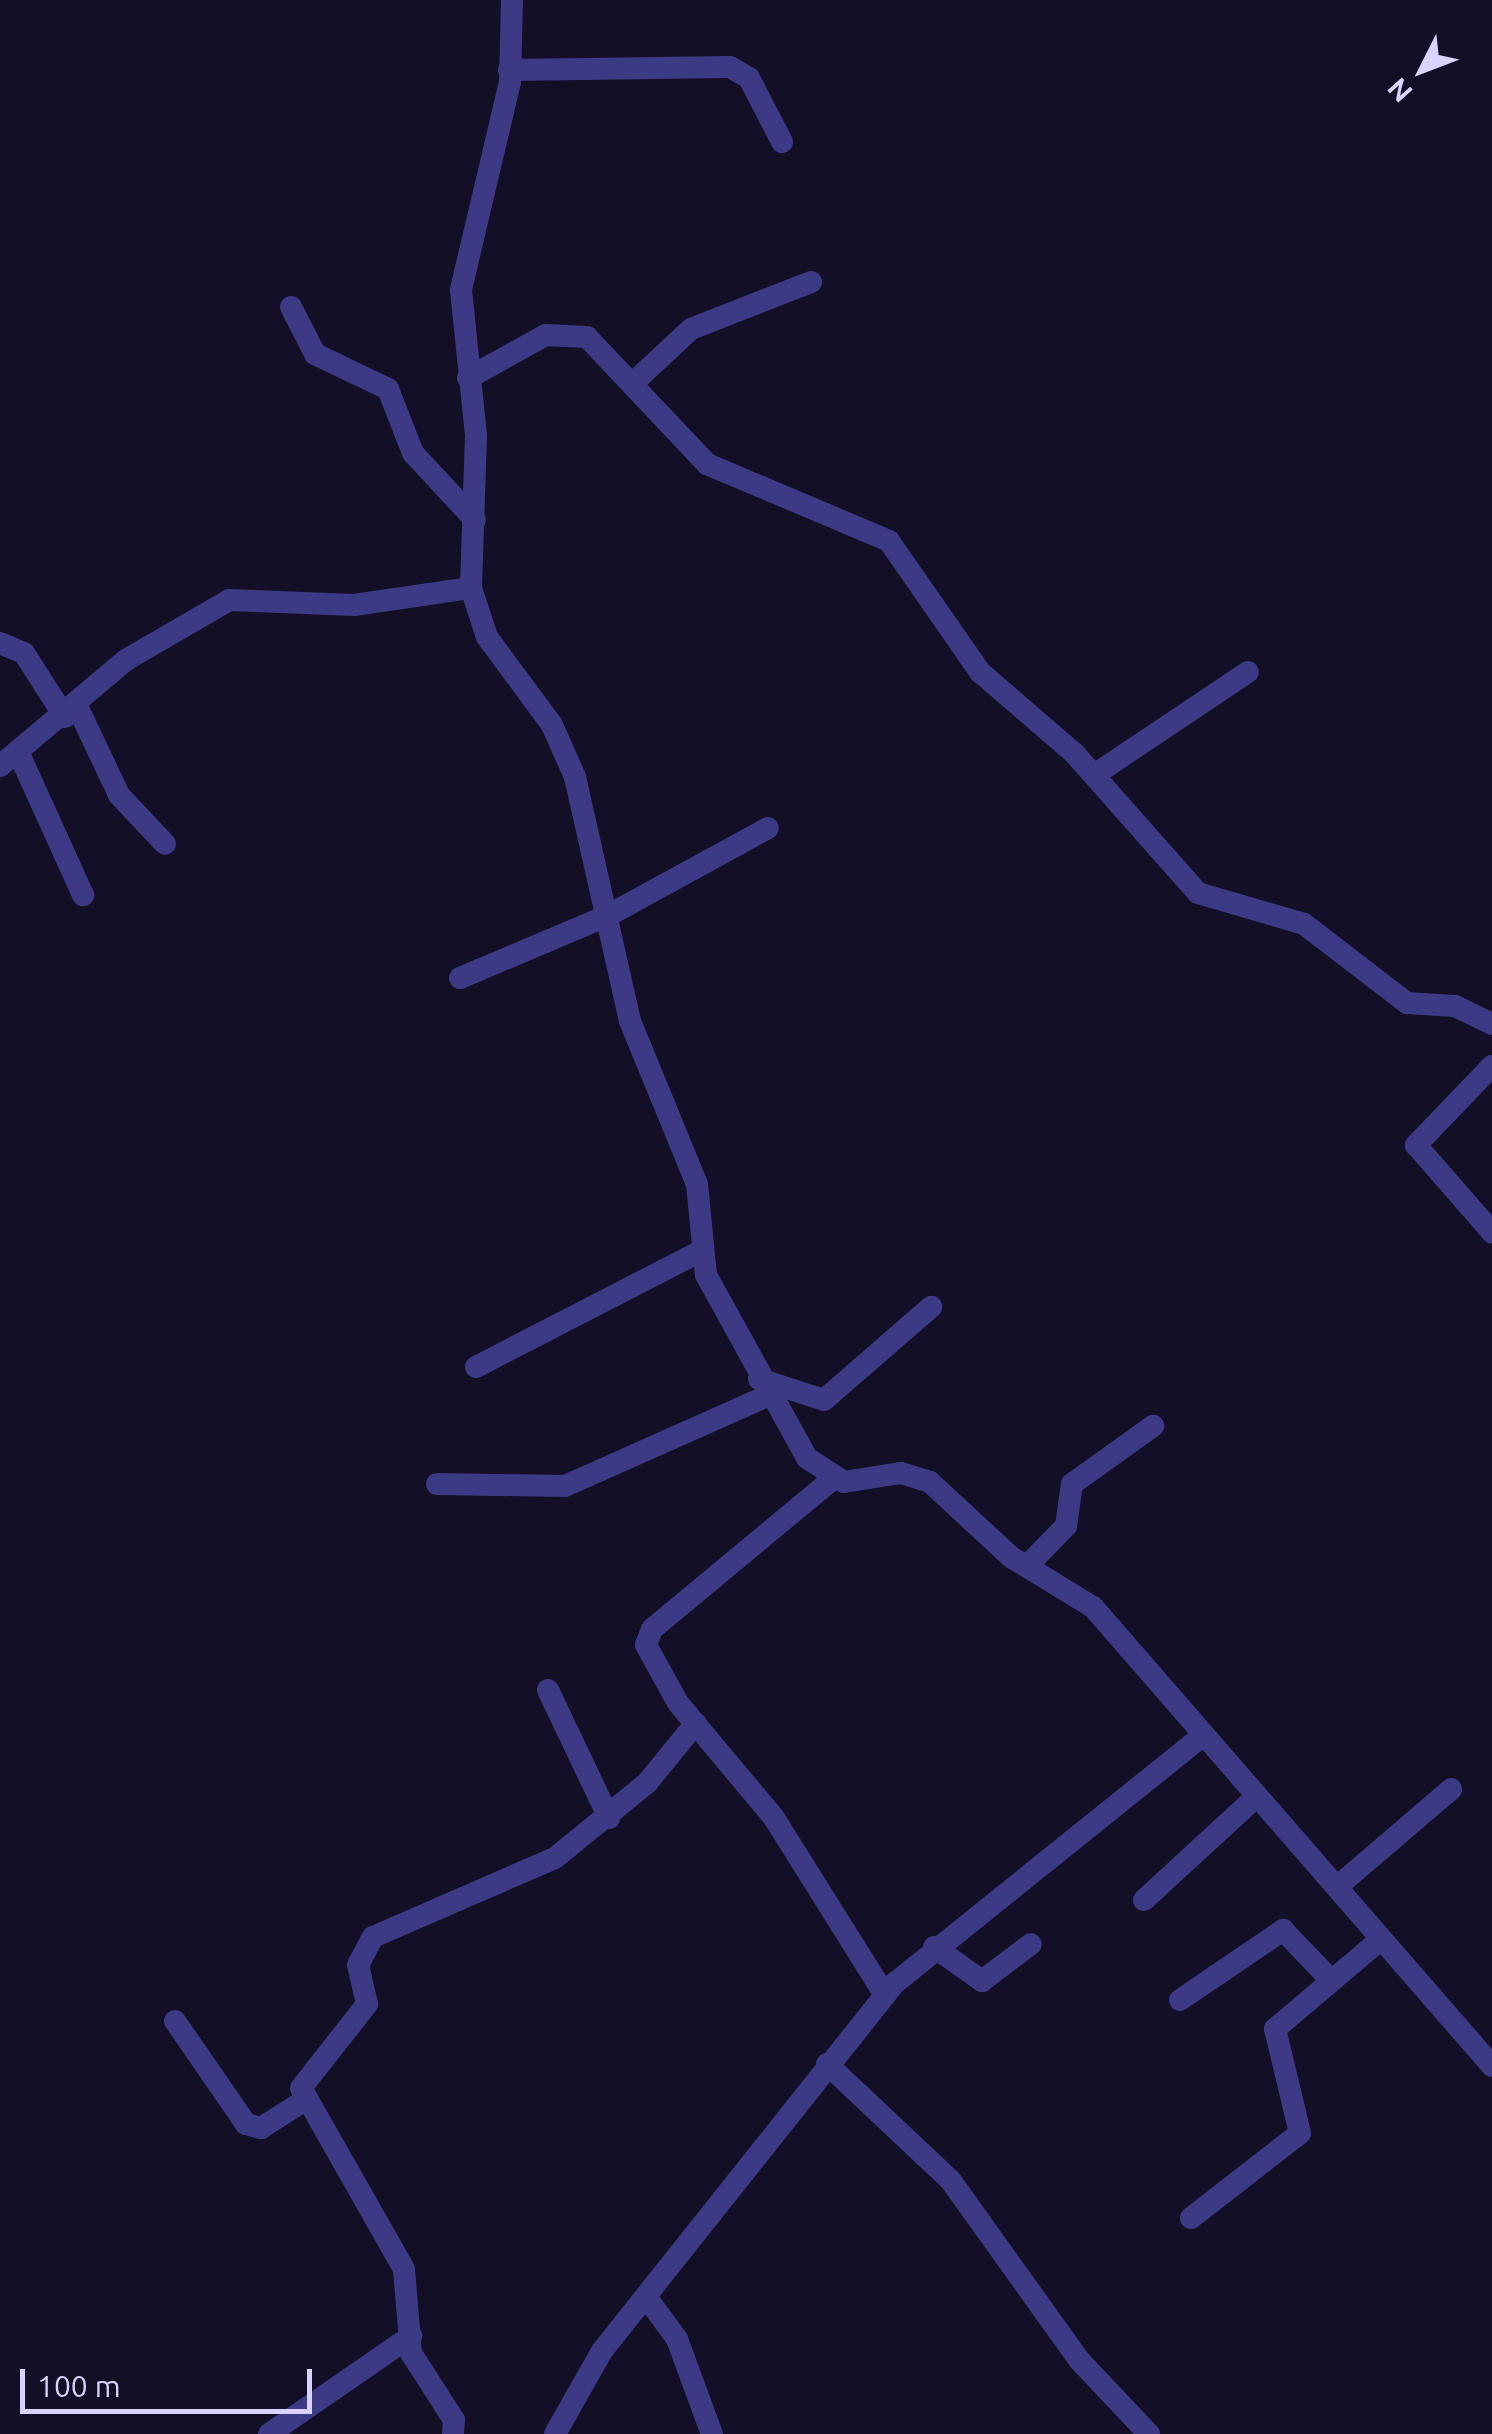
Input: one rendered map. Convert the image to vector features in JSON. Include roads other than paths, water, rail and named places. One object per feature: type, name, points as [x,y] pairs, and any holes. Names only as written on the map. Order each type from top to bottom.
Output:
[{"type":"street","points":[[512,0],[510,70],[464,254],[475,520],[471,588],[487,637],[570,764],[609,915],[634,1034],[696,1184],[702,1250],[763,1388],[795,1444],[834,1478]]},
{"type":"street","points":[[510,70],[742,70],[782,142]]},
{"type":"street","points":[[632,384],[692,329],[811,282]]},
{"type":"street","points":[[291,307],[315,354],[388,389],[413,454],[475,520]]},
{"type":"street","points":[[468,378],[531,342],[574,331],[632,384],[708,464],[890,541],[980,672],[1094,774],[1198,893],[1304,924],[1406,1004],[1455,1006],[1492,1024]]},
{"type":"street","points":[[82,895],[10,761],[71,712],[126,660],[229,600],[354,605],[471,588]]},
{"type":"street","points":[[0,643],[24,653],[71,712],[118,795],[165,844]]},
{"type":"street","points":[[1094,774],[1248,672]]},
{"type":"street","points":[[460,978],[609,915],[768,828]]},
{"type":"street","points":[[1492,1066],[1416,1144],[1492,1232]]},
{"type":"street","points":[[476,1367],[702,1250]]},
{"type":"street","points":[[436,1484],[565,1486],[763,1388],[824,1400],[930,1307]]},
{"type":"street","points":[[1027,1566],[1066,1526],[1072,1484],[1153,1426]]},
{"type":"street","points":[[885,1995],[774,1818],[660,1678],[646,1635],[834,1478],[901,1473],[930,1482],[1027,1566],[1092,1607],[1201,1737],[1338,1886],[1492,2066]]},
{"type":"street","points":[[548,1690],[609,1818]]},
{"type":"street","points":[[452,2434],[411,2336],[404,2269],[302,2102],[301,2088],[367,2004],[358,1965],[373,1937],[512,1883],[609,1818],[696,1723]]},
{"type":"street","points":[[555,2434],[602,2351],[885,1995],[934,1946],[1201,1737]]},
{"type":"street","points":[[1338,1886],[1451,1788]]},
{"type":"street","points":[[1144,1900],[1256,1797]]},
{"type":"street","points":[[1180,2000],[1283,1930],[1331,1980]]},
{"type":"street","points":[[1191,2218],[1300,2134],[1276,2029],[1381,1939]]},
{"type":"street","points":[[934,1946],[982,1981],[1031,1944]]},
{"type":"street","points":[[175,2021],[246,2124],[261,2128],[302,2102]]},
{"type":"street","points":[[828,2064],[950,2182],[1078,2360],[1149,2434]]},
{"type":"street","points":[[647,2298],[677,2339],[712,2434]]},
{"type":"street","points":[[269,2434],[411,2336]]}]
